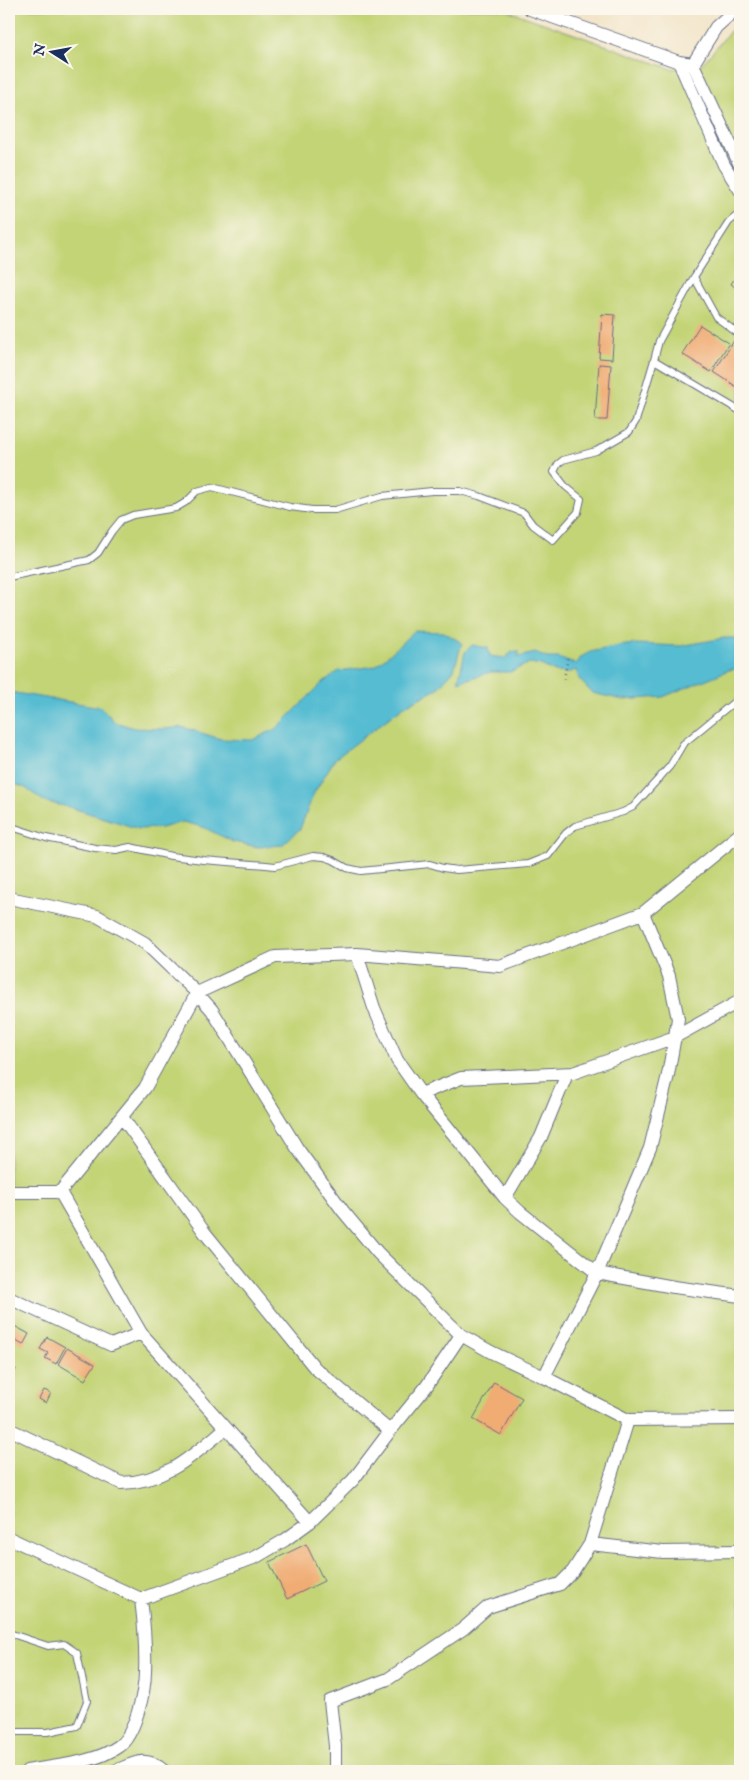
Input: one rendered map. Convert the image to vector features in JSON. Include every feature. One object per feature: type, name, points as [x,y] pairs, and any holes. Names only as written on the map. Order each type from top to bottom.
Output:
[{"type":"street","points":[[530,9],[679,62],[693,64]]},
{"type":"street","points":[[693,64],[716,27],[736,9]]},
{"type":"street","points":[[679,62],[724,165],[740,190]]},
{"type":"street","points":[[693,64],[740,165]]},
{"type":"street","points":[[60,1192],[145,1088],[197,993],[274,958],[357,954],[500,966],[643,913],[740,834]]},
{"type":"street","points":[[9,898],[97,916],[145,943],[197,993],[212,1010],[297,1148],[343,1211],[378,1253],[461,1335],[491,1352],[628,1420],[740,1419]]},
{"type":"street","points":[[544,1377],[597,1273],[650,1148],[668,1075],[678,1019],[669,976],[643,913]]},
{"type":"street","points":[[357,954],[374,1008],[397,1060],[421,1094],[505,1198],[597,1273],[674,1287],[740,1296]]},
{"type":"street","points":[[421,1094],[461,1078],[573,1073],[675,1037],[740,1001]]},
{"type":"street","points":[[505,1198],[541,1136],[566,1074]]},
{"type":"street","points":[[122,1117],[205,1233],[315,1368],[390,1431]]},
{"type":"street","points":[[9,1192],[60,1192]]},
{"type":"street","points":[[60,1192],[141,1333],[310,1522]]},
{"type":"street","points":[[9,1298],[111,1345],[141,1333]]},
{"type":"street","points":[[9,1538],[141,1599],[256,1557],[286,1540],[310,1522],[354,1480],[390,1431],[426,1387],[461,1335]]},
{"type":"street","points":[[335,1771],[335,1746],[330,1701],[388,1679],[463,1629],[488,1607],[560,1584],[573,1571],[590,1544],[628,1420]]},
{"type":"street","points":[[9,1429],[121,1483],[138,1482],[160,1475],[184,1463],[226,1428]]},
{"type":"street","points":[[590,1544],[664,1552],[740,1551]]},
{"type":"street","points":[[27,1771],[95,1758],[118,1748],[130,1736],[136,1720],[146,1674],[141,1599]]},
{"type":"street","points":[[115,1771],[137,1762],[148,1762],[164,1771]]},
{"type":"lane","points":[[9,577],[89,560],[98,553],[112,530],[121,520],[133,515],[176,508],[186,502],[197,491],[212,487],[312,510],[335,510],[382,496],[432,491],[460,491],[524,513],[533,524],[552,540],[578,512],[581,500],[565,486],[554,472],[558,464],[563,460],[596,451],[629,432],[636,421],[660,341],[694,277],[729,222],[740,213]]},
{"type":"lane","points":[[694,277],[716,317],[740,335]]},
{"type":"lane","points":[[654,360],[740,411]]},
{"type":"lane","points":[[9,833],[15,828],[46,838],[95,848],[116,850],[130,847],[171,856],[275,866],[313,856],[324,857],[347,868],[361,871],[430,864],[457,870],[528,864],[548,856],[566,833],[575,826],[623,812],[632,807],[670,766],[683,744],[740,697]]},
{"type":"lane","points":[[9,1633],[48,1646],[64,1644],[77,1653],[87,1701],[77,1726],[48,1732],[9,1732]]},
{"type":"path","points":[[564,680],[568,657]]},
{"type":"green space","points":[[9,9],[504,9],[672,69],[702,64],[740,20],[740,1771],[9,1771]]},
{"type":"water","points":[[414,631],[444,632],[462,643],[454,670],[437,689],[403,707],[335,759],[314,793],[300,829],[282,845],[258,847],[233,842],[203,827],[183,822],[161,828],[139,829],[69,807],[45,802],[24,787],[9,783],[9,692],[101,707],[115,722],[134,728],[162,729],[182,727],[221,739],[252,740],[276,729],[322,683],[339,671],[375,666]]},
{"type":"water","points":[[724,638],[740,638],[740,668],[729,670],[663,697],[623,700],[592,693],[579,679],[576,670],[568,673],[555,672],[541,665],[530,663],[510,672],[491,672],[458,682],[465,652],[472,645],[488,648],[490,656],[505,658],[512,652],[519,652],[518,657],[535,653],[548,658],[558,658],[577,664],[581,657],[590,652],[618,646],[636,644],[681,646]]},
{"type":"building","points":[[740,270],[740,291],[731,284]]},
{"type":"building","points":[[602,314],[615,315],[612,359],[599,358]]},
{"type":"building","points":[[700,325],[729,343],[711,372],[682,354]]},
{"type":"building","points":[[735,339],[740,343],[740,389],[714,372]]},
{"type":"building","points":[[599,364],[611,365],[607,420],[595,420]]},
{"type":"building","points":[[9,1323],[29,1334],[23,1345],[9,1337]]},
{"type":"building","points":[[47,1337],[65,1347],[56,1364],[45,1358],[48,1353],[40,1349]]},
{"type":"building","points":[[67,1348],[95,1364],[85,1380],[58,1364]]},
{"type":"building","points":[[9,1365],[16,1369],[9,1383]]},
{"type":"building","points":[[494,1382],[522,1398],[501,1435],[473,1419]]},
{"type":"building","points":[[44,1390],[51,1393],[46,1403],[39,1399]]},
{"type":"building","points":[[306,1544],[324,1581],[287,1599],[269,1562]]}]
